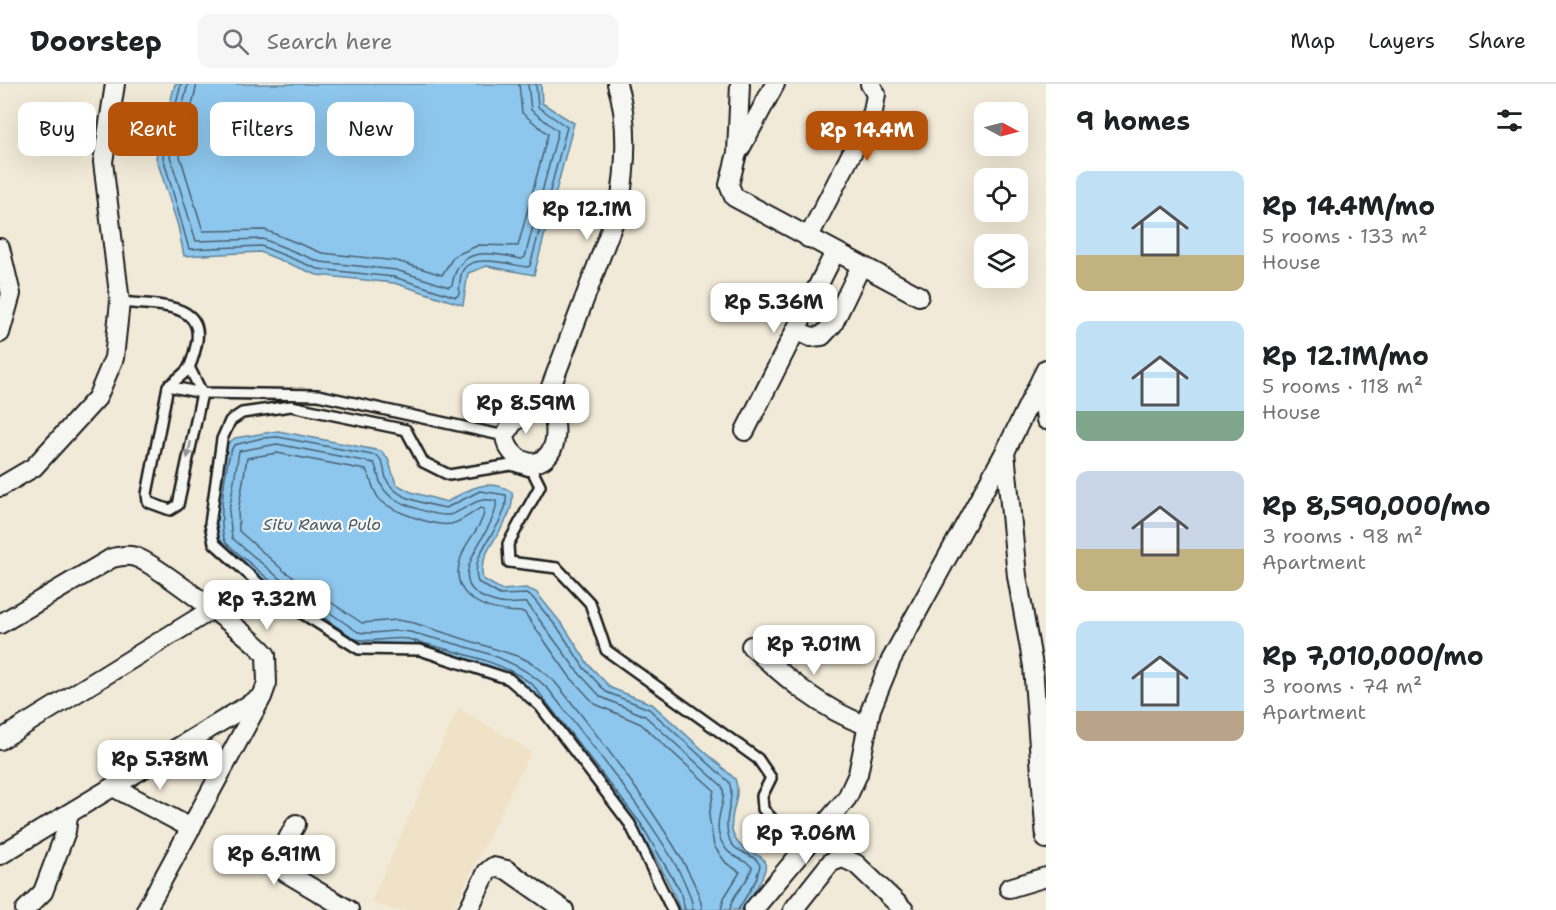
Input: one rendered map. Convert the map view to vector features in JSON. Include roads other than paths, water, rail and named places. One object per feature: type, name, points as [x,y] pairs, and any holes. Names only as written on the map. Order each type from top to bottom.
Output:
[{"type":"street","points":[[0,487],[34,466],[97,398],[114,358],[120,302],[103,162],[115,84]]},
{"type":"street","points":[[549,392],[512,424],[505,436],[508,450],[519,459],[531,463],[543,458],[552,449],[555,438],[549,392],[618,208],[624,183],[625,152],[621,96],[617,84]]},
{"type":"street","points":[[740,84],[737,153],[729,185],[734,197],[919,296]]},
{"type":"street","points":[[737,153],[775,84]]},
{"type":"street","points":[[808,238],[873,112],[876,94],[870,84]]},
{"type":"street","points":[[0,248],[11,294],[0,333]]},
{"type":"street","points":[[745,431],[836,252]]},
{"type":"street","points":[[796,330],[814,337],[825,332],[833,324],[861,266]]},
{"type":"street","points":[[1043,374],[1046,420]]},
{"type":"street","points":[[753,910],[847,798],[858,774],[866,725],[899,641],[1005,452],[1043,374]]},
{"type":"street","points":[[1005,452],[1017,576],[1039,663],[1046,838]]},
{"type":"street","points":[[0,624],[112,558],[123,555],[143,561],[211,610],[266,655],[267,683],[262,697],[146,910]]},
{"type":"street","points":[[0,740],[211,610]]},
{"type":"street","points":[[752,646],[817,702],[846,718],[866,725]]},
{"type":"street","points":[[0,855],[262,697]]},
{"type":"street","points":[[113,787],[191,828]]},
{"type":"street","points":[[26,910],[43,892],[66,831],[68,816]]},
{"type":"street","points":[[296,824],[281,854],[280,861],[285,872],[349,910]]},
{"type":"street","points":[[794,910],[831,862],[843,858],[856,864],[904,910]]},
{"type":"street","points":[[468,910],[487,872],[493,867],[507,870],[564,910]]},
{"type":"street","points":[[1009,888],[1046,877]]},
{"type":"lane","points":[[120,302],[178,308],[194,318],[200,331],[190,369],[168,386],[147,500],[170,510],[178,505],[202,393],[190,369]]},
{"type":"lane","points":[[168,386],[202,393],[318,395],[505,436]]},
{"type":"lane","points":[[672,910],[630,824],[540,706],[519,687],[509,679],[420,650],[359,649],[268,592],[214,543],[210,524],[222,439],[230,421],[242,413],[291,406],[405,430],[423,462],[449,475],[511,465],[533,472],[540,486],[508,544],[509,562],[556,568],[590,603],[606,650],[758,759],[771,778],[762,796],[763,809],[802,851]]},
{"type":"water","points":[[175,84],[541,84],[542,103],[574,123],[534,275],[487,266],[468,273],[463,305],[394,283],[317,275],[260,252],[184,256],[178,226],[156,157],[198,156],[198,102],[170,102]]},
{"type":"water","name":"Situ Rawa Pulo","points":[[278,431],[381,451],[388,459],[396,484],[411,492],[447,502],[471,489],[487,485],[495,485],[512,492],[512,504],[508,515],[485,557],[482,568],[483,579],[502,590],[526,588],[536,592],[565,628],[588,664],[611,688],[652,704],[735,779],[737,792],[732,830],[737,842],[765,862],[757,887],[742,910],[680,910],[653,853],[617,799],[538,698],[511,678],[407,645],[360,646],[270,589],[219,543],[216,509],[227,444],[235,438]]}]
